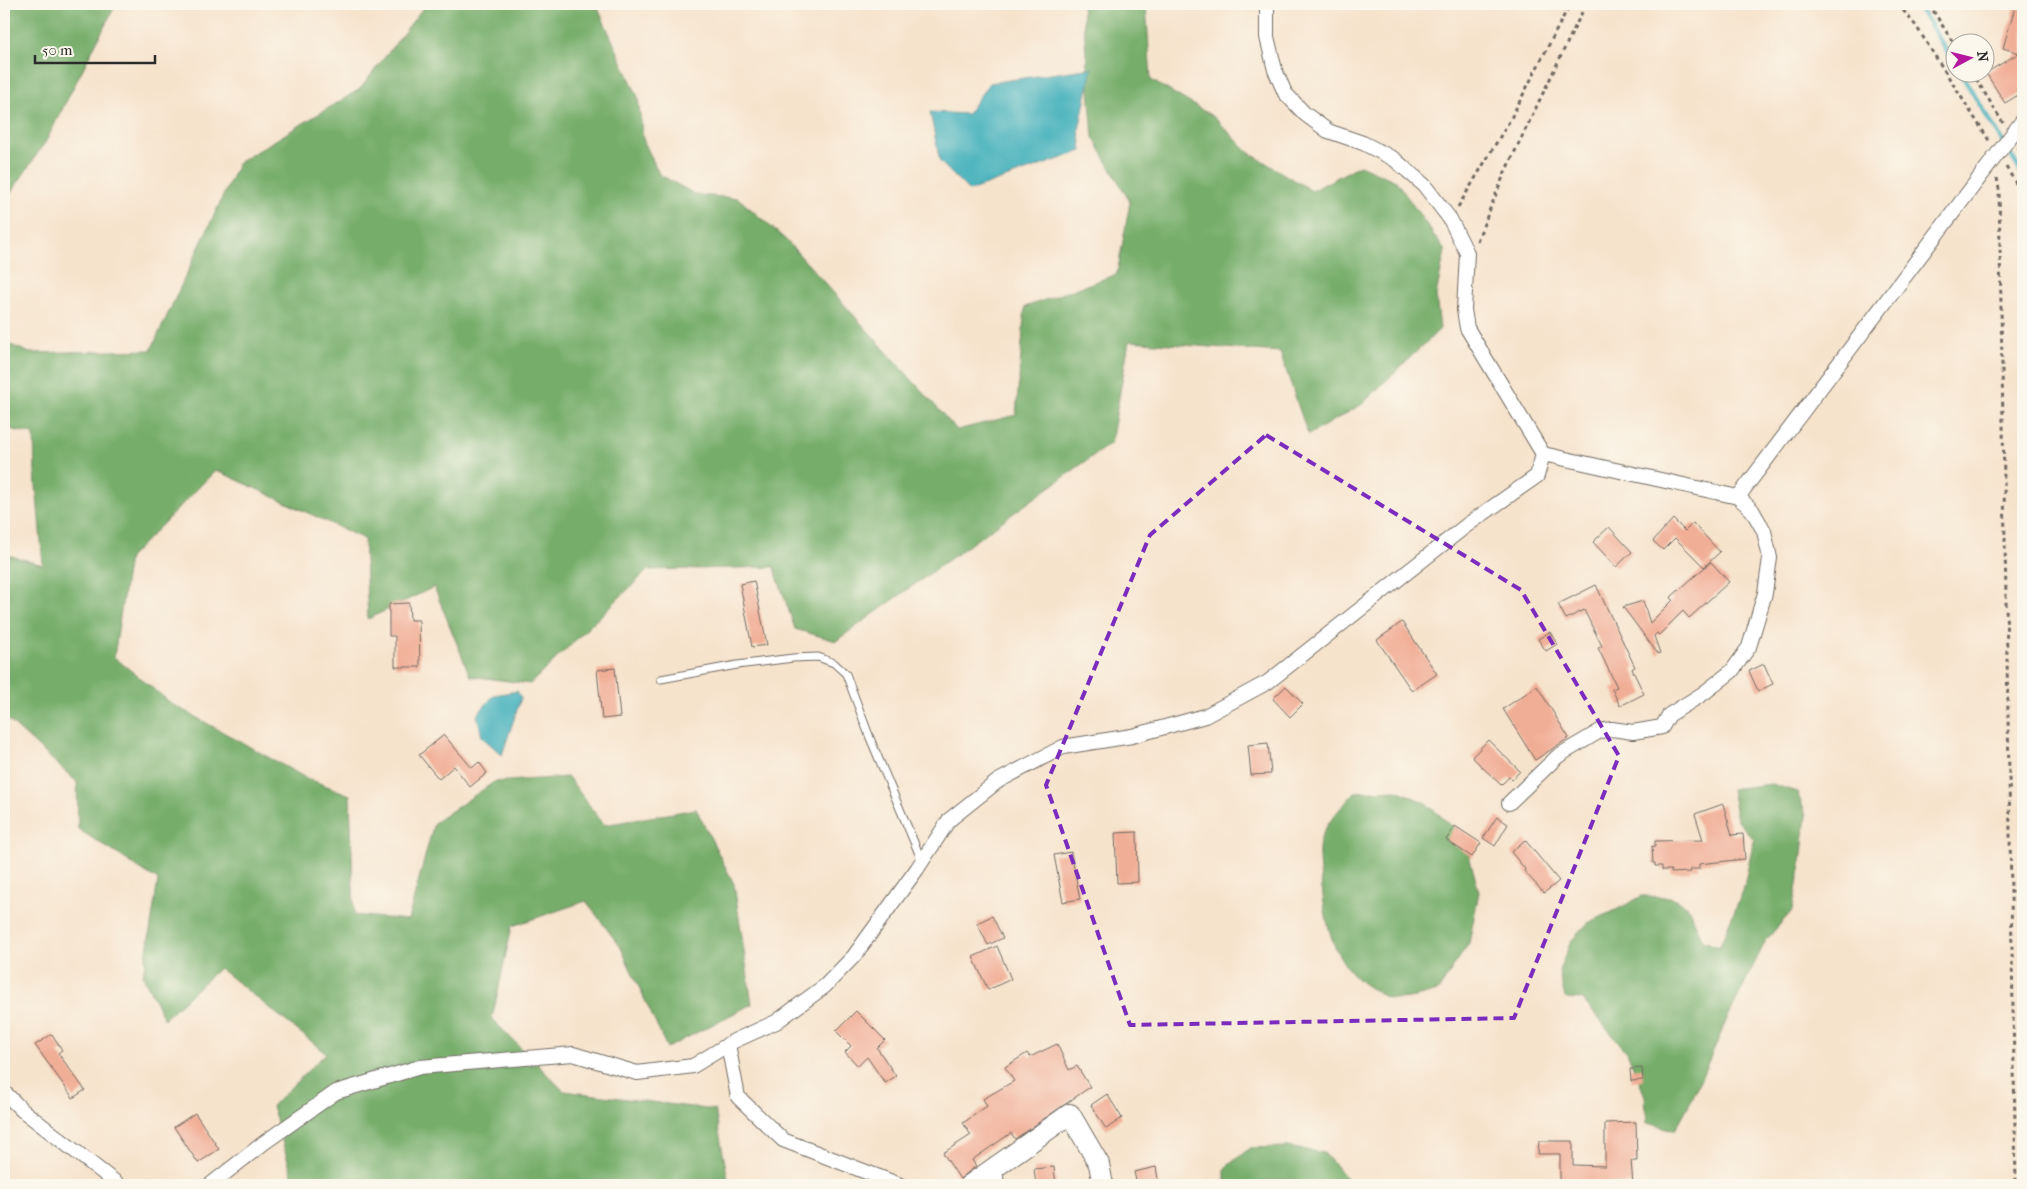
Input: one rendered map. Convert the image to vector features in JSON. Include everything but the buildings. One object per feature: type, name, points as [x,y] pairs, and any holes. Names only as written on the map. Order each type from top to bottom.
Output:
[{"type":"street","points":[[210,1185],[265,1142],[336,1092],[420,1066],[573,1054],[637,1073],[693,1066],[728,1044],[776,1022],[825,986],[854,956],[949,820],[998,781],[1063,747],[1132,736],[1205,716],[1268,682],[1467,525],[1537,476],[1543,454],[1467,328],[1464,310],[1467,253],[1450,219],[1424,186],[1394,159],[1363,142],[1328,130],[1304,114],[1285,93],[1274,70],[1267,37],[1268,4]]},
{"type":"street","points":[[1738,497],[2023,120]]},
{"type":"street","points":[[1509,803],[1558,756],[1600,731],[1612,729],[1633,732],[1662,727],[1669,715],[1704,693],[1732,671],[1749,647],[1765,593],[1770,558],[1764,531],[1752,510],[1738,497],[1543,454]]},
{"type":"street","points":[[728,1044],[738,1097],[783,1140],[900,1185]]},
{"type":"street","points":[[4,1092],[22,1110],[119,1185]]},
{"type":"street","points":[[970,1185],[996,1176],[1070,1114],[1099,1164],[1103,1185]]},
{"type":"lane","points":[[661,679],[737,665],[793,658],[818,657],[834,663],[846,674],[870,738],[922,861]]},
{"type":"path","points":[[1450,219],[1510,120],[1570,4]]},
{"type":"path","points":[[1467,253],[1477,240],[1505,172],[1586,4]]},
{"type":"path","points":[[1898,4],[1916,26],[2002,148],[2023,155]]},
{"type":"path","points":[[1929,4],[1946,32]]},
{"type":"path","points":[[1976,82],[2023,195]]},
{"type":"path","points":[[2002,148],[1997,177],[1999,189],[2016,1185]]},
{"type":"highlighted area","points":[[1266,435],[1521,590],[1619,756],[1514,1018],[1130,1025],[1046,785],[1150,535]]},
{"type":"green space","points":[[4,4],[116,4],[46,141],[4,203]]},
{"type":"green space","points":[[426,4],[596,4],[638,97],[643,139],[659,174],[696,195],[738,198],[787,241],[957,430],[1016,415],[1025,307],[1117,274],[1130,202],[1093,137],[1082,4],[1146,4],[1151,80],[1214,117],[1248,152],[1312,191],[1360,165],[1396,181],[1445,251],[1436,295],[1440,329],[1361,405],[1308,435],[1280,352],[1129,341],[1111,443],[836,641],[795,629],[774,567],[648,570],[530,684],[470,676],[434,587],[368,619],[364,539],[216,470],[129,558],[114,657],[172,704],[306,778],[350,795],[354,915],[408,920],[434,823],[494,782],[568,777],[604,825],[696,809],[734,884],[752,1004],[667,1048],[621,948],[586,901],[512,926],[492,1019],[564,1091],[715,1110],[729,1185],[295,1185],[272,1106],[326,1053],[219,968],[164,1019],[143,976],[158,880],[78,829],[77,782],[4,716],[4,554],[43,565],[35,473],[34,434],[4,428],[4,342],[30,353],[151,350],[239,162],[360,89]]},
{"type":"green space","points":[[1771,784],[1797,792],[1806,815],[1801,864],[1792,911],[1766,940],[1728,1017],[1692,1099],[1675,1130],[1647,1123],[1645,1096],[1627,1052],[1582,999],[1565,998],[1559,971],[1571,941],[1588,923],[1642,896],[1670,897],[1688,907],[1703,941],[1719,947],[1743,891],[1754,840],[1737,820],[1731,789]]},
{"type":"green space","points":[[1397,790],[1426,803],[1464,837],[1479,892],[1469,943],[1438,991],[1401,999],[1387,997],[1362,983],[1343,962],[1331,937],[1321,882],[1319,853],[1320,841],[1326,827],[1355,792]]},
{"type":"green space","points":[[1287,1147],[1324,1153],[1351,1185],[1225,1185],[1225,1168],[1250,1148]]},
{"type":"water","points":[[1092,68],[1079,130],[1082,151],[969,191],[940,162],[930,112],[967,114],[989,83]]},
{"type":"water","points":[[517,691],[521,698],[502,755],[482,737],[477,715],[494,695]]},
{"type":"waterway","points":[[1915,4],[1929,22],[1944,47]]},
{"type":"waterway","points":[[1966,82],[2023,175]]}]
